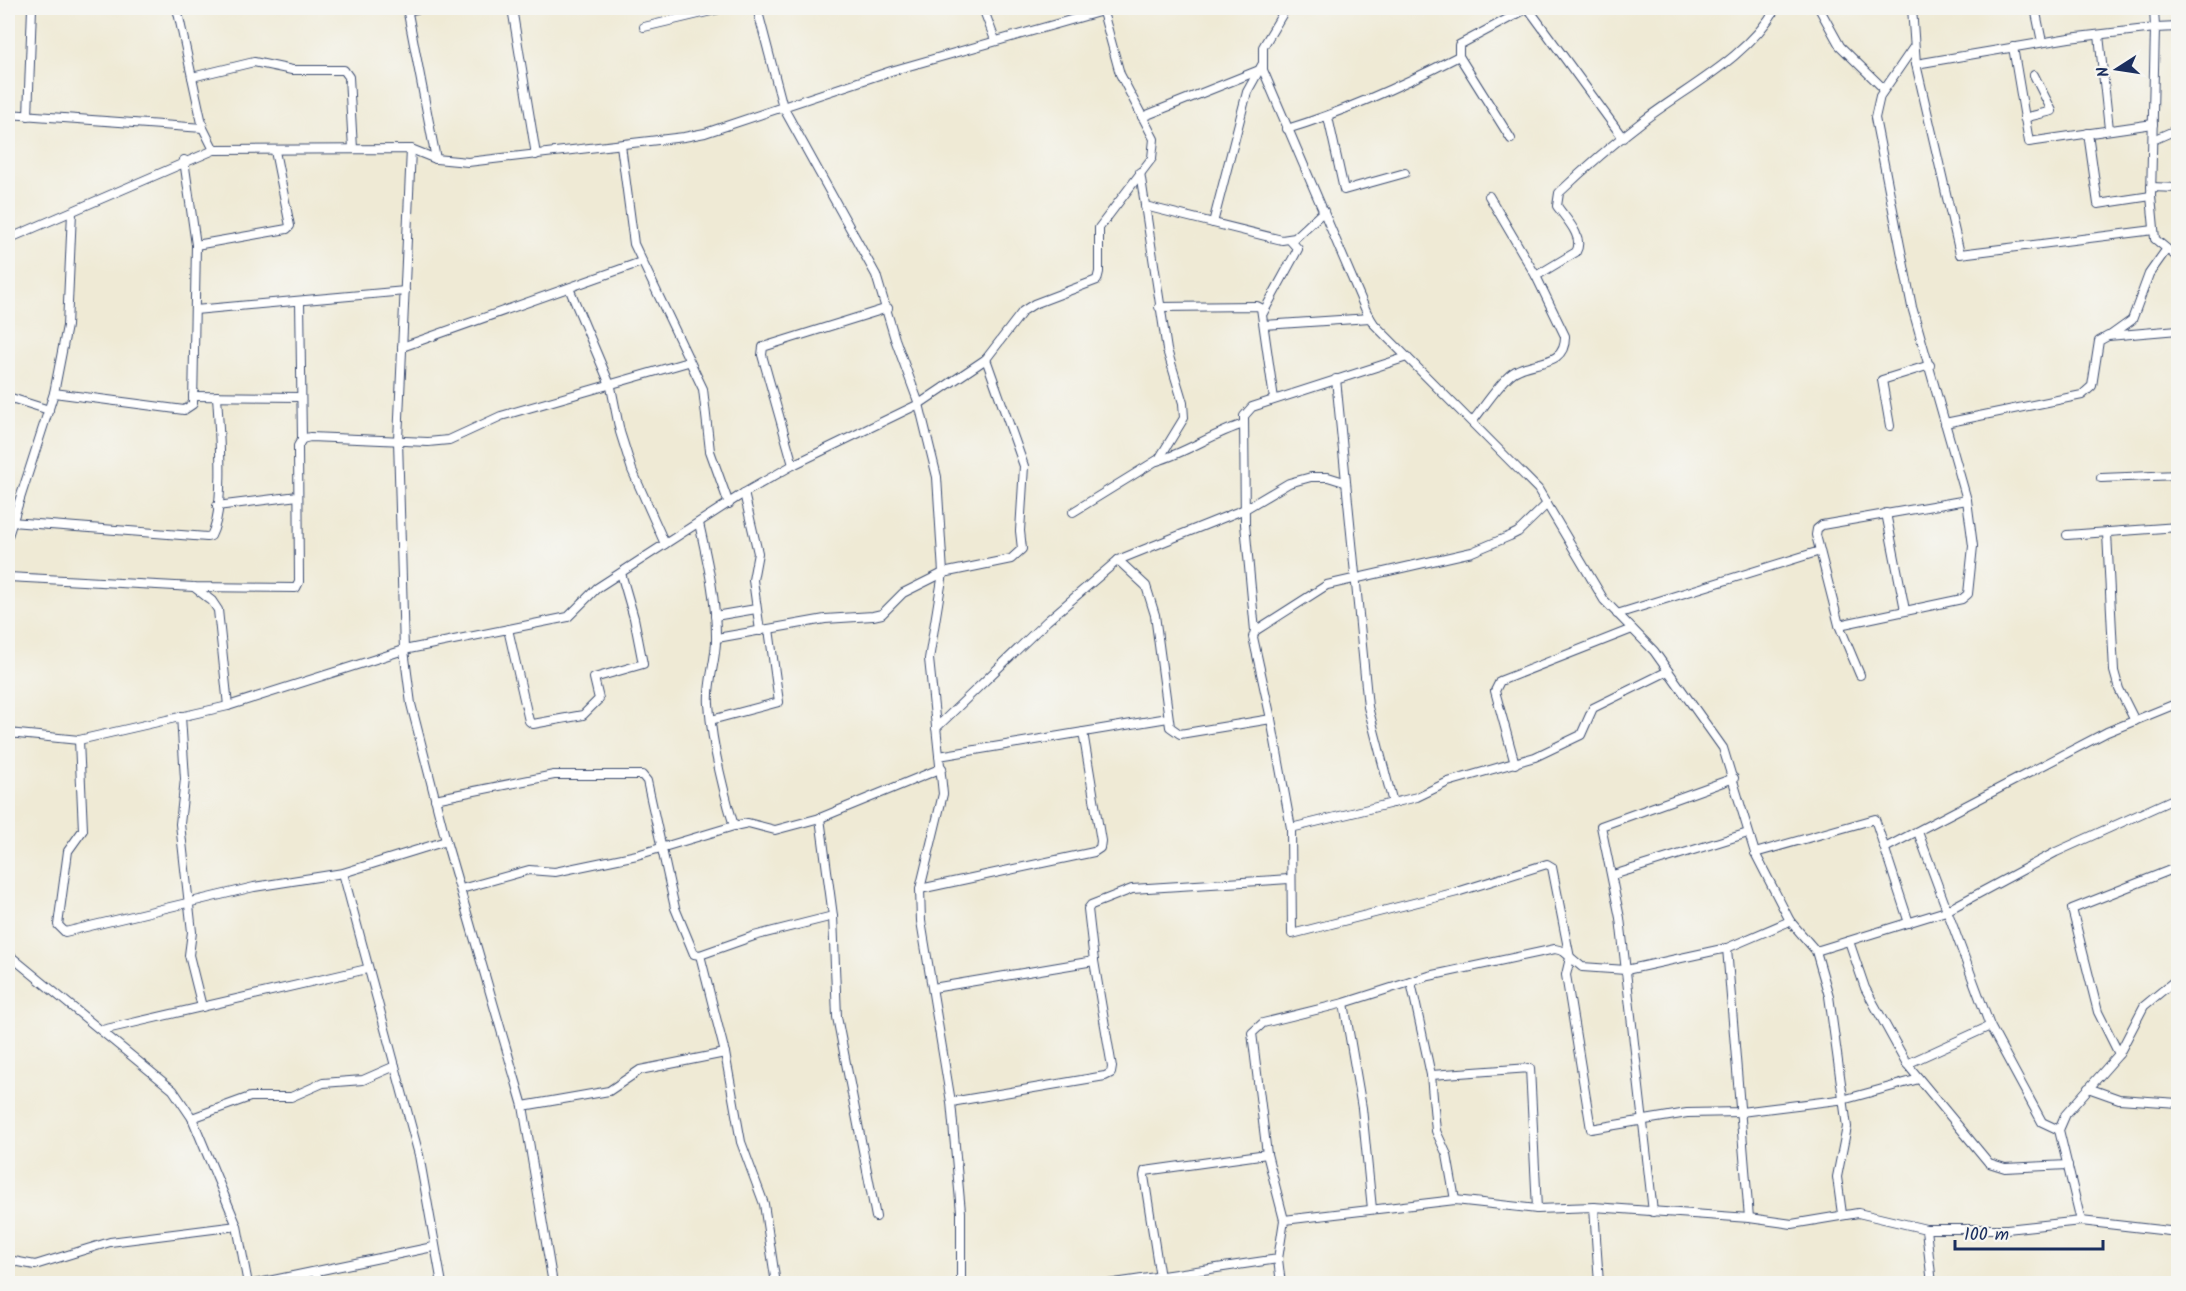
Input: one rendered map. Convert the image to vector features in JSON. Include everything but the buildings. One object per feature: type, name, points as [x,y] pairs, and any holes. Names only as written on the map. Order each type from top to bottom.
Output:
[{"type":"street","points":[[28,116],[32,8]]},
{"type":"street","points":[[177,8],[202,128],[214,150]]},
{"type":"street","points":[[421,8],[407,9],[436,159]]},
{"type":"street","points":[[512,8],[536,155]]},
{"type":"street","points":[[644,27],[724,8]]},
{"type":"street","points":[[757,8],[783,107],[876,275],[888,308],[895,339],[919,404],[939,489],[944,573],[929,652],[943,794],[920,888],[921,921],[951,1102],[961,1212],[961,1284]]},
{"type":"street","points":[[983,8],[995,40]]},
{"type":"street","points":[[8,239],[184,160],[214,150],[411,149],[436,159],[468,162],[705,133],[995,40],[1113,8]]},
{"type":"street","points":[[1213,223],[1247,92],[1260,68],[1263,47],[1286,8]]},
{"type":"street","points":[[1511,139],[1459,56],[1459,45],[1528,8],[1623,138]]},
{"type":"street","points":[[1536,276],[1576,252],[1578,247],[1577,236],[1557,206],[1559,193],[1623,138],[1747,46],[1776,8]]},
{"type":"street","points":[[1819,8],[1840,46],[1884,89]]},
{"type":"street","points":[[1912,8],[1913,48],[1916,64],[1960,254],[2154,230]]},
{"type":"street","points":[[2035,8],[2042,42]]},
{"type":"street","points":[[2154,8],[2156,28],[2151,192],[2154,230],[2158,244],[2178,258]]},
{"type":"street","points":[[8,733],[79,740],[228,706],[404,650],[568,617],[597,588],[744,493],[793,465],[919,404],[986,359],[1028,308],[1044,298],[1097,280],[1099,228],[1152,158],[1154,148],[1154,139],[1120,74],[1102,12]]},
{"type":"street","points":[[1916,64],[2042,42],[2178,27]]},
{"type":"street","points":[[2099,34],[2109,129]]},
{"type":"street","points":[[2013,47],[2027,140],[2033,144],[2109,129],[2153,124]]},
{"type":"street","points":[[1839,625],[1962,599],[1968,594],[1973,546],[1967,500],[1911,301],[1875,118],[1876,107],[1884,89],[1913,48]]},
{"type":"street","points":[[1287,129],[1328,117],[1399,87],[1459,56]]},
{"type":"street","points":[[192,77],[254,62],[292,70],[344,70],[349,76],[353,149]]},
{"type":"street","points":[[1142,117],[1260,68]]},
{"type":"street","points":[[1260,68],[1370,318],[1538,489],[1594,585],[1617,614],[1654,651],[1723,748],[1755,853],[1790,921],[1816,951],[1829,996],[1846,1099],[1847,1135],[1837,1177],[1842,1214]]},
{"type":"street","points":[[2024,118],[2052,111],[2034,75]]},
{"type":"street","points":[[8,114],[202,128]]},
{"type":"street","points":[[1328,117],[1344,190],[1405,173]]},
{"type":"street","points":[[2153,140],[2178,129]]},
{"type":"street","points":[[2088,133],[2097,202],[2102,204],[2178,188]]},
{"type":"street","points":[[621,145],[634,244],[688,362],[703,389],[710,451],[729,504]]},
{"type":"street","points":[[411,149],[398,440],[404,650],[411,704],[435,799],[523,1106],[553,1284]]},
{"type":"street","points":[[196,245],[287,230],[290,226],[275,151]]},
{"type":"street","points":[[54,393],[184,410],[193,404],[196,245],[184,160]]},
{"type":"street","points":[[1073,512],[1156,461],[1164,453],[1184,418],[1184,410],[1169,360],[1159,307],[1140,172]]},
{"type":"street","points":[[1472,422],[1510,376],[1558,358],[1563,352],[1565,336],[1536,276],[1489,196]]},
{"type":"street","points":[[1145,206],[1290,240],[1298,249],[1263,313],[1274,399]]},
{"type":"street","points":[[1290,240],[1324,211]]},
{"type":"street","points":[[8,536],[54,393],[67,326],[72,212]]},
{"type":"street","points":[[1946,423],[2082,395],[2092,386],[2099,341],[2132,320],[2149,274],[2166,250]]},
{"type":"street","points":[[402,347],[641,262]]},
{"type":"street","points":[[570,288],[611,387],[620,432],[632,470],[665,544]]},
{"type":"street","points":[[195,310],[405,291]]},
{"type":"street","points":[[8,577],[194,587],[296,588],[299,582],[298,446],[302,439],[300,301]]},
{"type":"street","points":[[1159,307],[1257,306],[1263,313]]},
{"type":"street","points":[[793,465],[762,355],[763,347],[888,308]]},
{"type":"street","points":[[1264,325],[1370,318]]},
{"type":"street","points":[[2108,336],[2178,330]]},
{"type":"street","points":[[1407,357],[1252,406],[1244,416],[1245,509],[1255,631],[1253,637],[1291,828],[1290,931],[1295,935],[1457,892],[1547,864],[1552,867],[1570,958],[1566,975],[1589,1126],[1593,1130],[1687,1113],[1741,1112],[1846,1099],[1919,1079]]},
{"type":"street","points":[[717,638],[825,619],[882,614],[903,593],[944,573],[1011,559],[1022,549],[1020,531],[1024,466],[986,359]]},
{"type":"street","points":[[302,439],[310,437],[449,440],[501,416],[611,387],[688,362]]},
{"type":"street","points":[[1890,426],[1882,380],[1930,365]]},
{"type":"street","points":[[1336,379],[1344,482],[1369,717],[1393,803]]},
{"type":"street","points":[[193,396],[301,397]]},
{"type":"street","points":[[11,522],[207,537],[213,532],[217,506],[220,455],[218,396]]},
{"type":"street","points":[[8,397],[49,410]]},
{"type":"street","points":[[1156,461],[1173,456],[1221,430],[1244,424]]},
{"type":"street","points":[[2101,478],[2178,475]]},
{"type":"street","points":[[936,728],[1047,621],[1118,560],[1245,509],[1289,483],[1311,477],[1328,477],[1344,482]]},
{"type":"street","points":[[711,720],[779,702],[765,630],[756,609],[753,576],[758,553],[744,493]]},
{"type":"street","points":[[217,506],[298,495]]},
{"type":"street","points":[[1860,675],[1839,625],[1816,535],[1817,529],[1822,525],[1967,500]]},
{"type":"street","points":[[1255,631],[1327,585],[1472,552],[1518,532],[1546,504]]},
{"type":"street","points":[[1886,513],[1905,610]]},
{"type":"street","points":[[699,523],[712,585],[717,638],[708,693],[711,720],[720,779],[734,826]]},
{"type":"street","points":[[2067,535],[2178,527]]},
{"type":"street","points":[[2107,533],[2114,671],[2119,689],[2135,721]]},
{"type":"street","points":[[1617,614],[1820,551]]},
{"type":"street","points":[[1118,560],[1146,586],[1155,615],[1170,728],[1180,734],[1271,719]]},
{"type":"street","points":[[508,629],[529,721],[533,724],[583,715],[599,699],[594,678],[643,664],[634,618],[621,573]]},
{"type":"street","points":[[194,587],[212,601],[218,610],[228,706]]},
{"type":"street","points":[[715,616],[756,609]]},
{"type":"street","points":[[1515,764],[1495,691],[1500,681],[1632,629]]},
{"type":"street","points":[[1291,828],[1417,797],[1448,782],[1515,764],[1575,740],[1581,735],[1593,708],[1668,671]]},
{"type":"street","points":[[1884,848],[2011,781],[2135,721],[2178,703]]},
{"type":"street","points":[[181,716],[185,779],[180,824],[192,932],[189,955],[202,1007]]},
{"type":"street","points":[[939,756],[1168,718]]},
{"type":"street","points":[[920,888],[1064,859],[1094,852],[1100,848],[1101,841],[1083,732]]},
{"type":"street","points":[[79,740],[83,830],[68,851],[64,864],[60,930],[65,932],[254,887],[343,873],[446,841]]},
{"type":"street","points":[[461,889],[529,870],[555,872],[660,848],[748,823],[775,831],[820,818],[942,768]]},
{"type":"street","points":[[435,799],[554,775],[642,775],[646,781],[675,908],[692,952],[700,955],[754,936],[833,916]]},
{"type":"street","points":[[1653,1212],[1650,1164],[1642,1121],[1626,970],[1613,875],[1601,831],[1605,823],[1734,778]]},
{"type":"street","points":[[1816,951],[1946,911],[2056,852],[2178,797]]},
{"type":"street","points":[[820,818],[833,916],[837,1017],[876,1217]]},
{"type":"street","points":[[1755,853],[1872,818],[1877,821],[1909,922]]},
{"type":"street","points":[[1918,832],[1990,1026],[2042,1122],[2059,1130]]},
{"type":"street","points":[[1613,875],[1748,833]]},
{"type":"street","points":[[2119,1054],[2098,1012],[2072,909],[2178,867]]},
{"type":"street","points":[[343,873],[367,969],[419,1155],[442,1284]]},
{"type":"street","points":[[951,1102],[1105,1076],[1111,1073],[1112,1067],[1094,961],[1088,909],[1091,904],[1132,889],[1289,879]]},
{"type":"street","points":[[1566,975],[1582,967],[1626,970],[1727,948],[1790,921]]},
{"type":"street","points":[[1849,941],[1865,988],[1907,1064],[1989,1163],[1997,1168],[2068,1165]]},
{"type":"street","points":[[1727,948],[1749,1218]]},
{"type":"street","points":[[1281,1284],[1278,1259],[1284,1220],[1267,1154],[1252,1033],[1263,1023],[1344,1003],[1462,968],[1555,949],[1582,967]]},
{"type":"street","points":[[8,954],[172,1090],[192,1118],[237,1226],[248,1284]]},
{"type":"street","points":[[700,955],[725,1053],[741,1142],[764,1204],[776,1284]]},
{"type":"street","points":[[933,988],[1094,961]]},
{"type":"street","points":[[102,1030],[367,969]]},
{"type":"street","points":[[2081,1221],[2059,1130],[2066,1114],[2119,1054],[2144,1006],[2178,978]]},
{"type":"street","points":[[1412,982],[1431,1075],[1436,1131],[1447,1155],[1455,1200]]},
{"type":"street","points":[[1344,1003],[1362,1108],[1372,1209]]},
{"type":"street","points":[[1907,1064],[1990,1026]]},
{"type":"street","points":[[523,1106],[609,1091],[640,1070],[725,1053]]},
{"type":"street","points":[[192,1118],[250,1097],[291,1097],[323,1083],[363,1080],[395,1066]]},
{"type":"street","points":[[1431,1075],[1530,1068],[1537,1209]]},
{"type":"street","points":[[2088,1088],[2119,1099],[2178,1103]]},
{"type":"street","points":[[1161,1280],[1145,1172],[1267,1154]]},
{"type":"street","points":[[1284,1220],[1455,1200],[1537,1209],[1594,1207],[1749,1218],[1799,1224],[1842,1214],[1874,1215],[1926,1229],[2007,1229],[2081,1221],[2178,1232]]},
{"type":"street","points":[[1594,1207],[1599,1284]]},
{"type":"street","points":[[8,1260],[35,1265],[110,1242],[237,1226]]},
{"type":"street","points":[[1926,1229],[1932,1284]]},
{"type":"street","points":[[254,1284],[434,1247]]},
{"type":"street","points":[[1108,1284],[1161,1280],[1278,1259]]},
{"type":"street","points":[[316,1272],[319,1284]]}]
